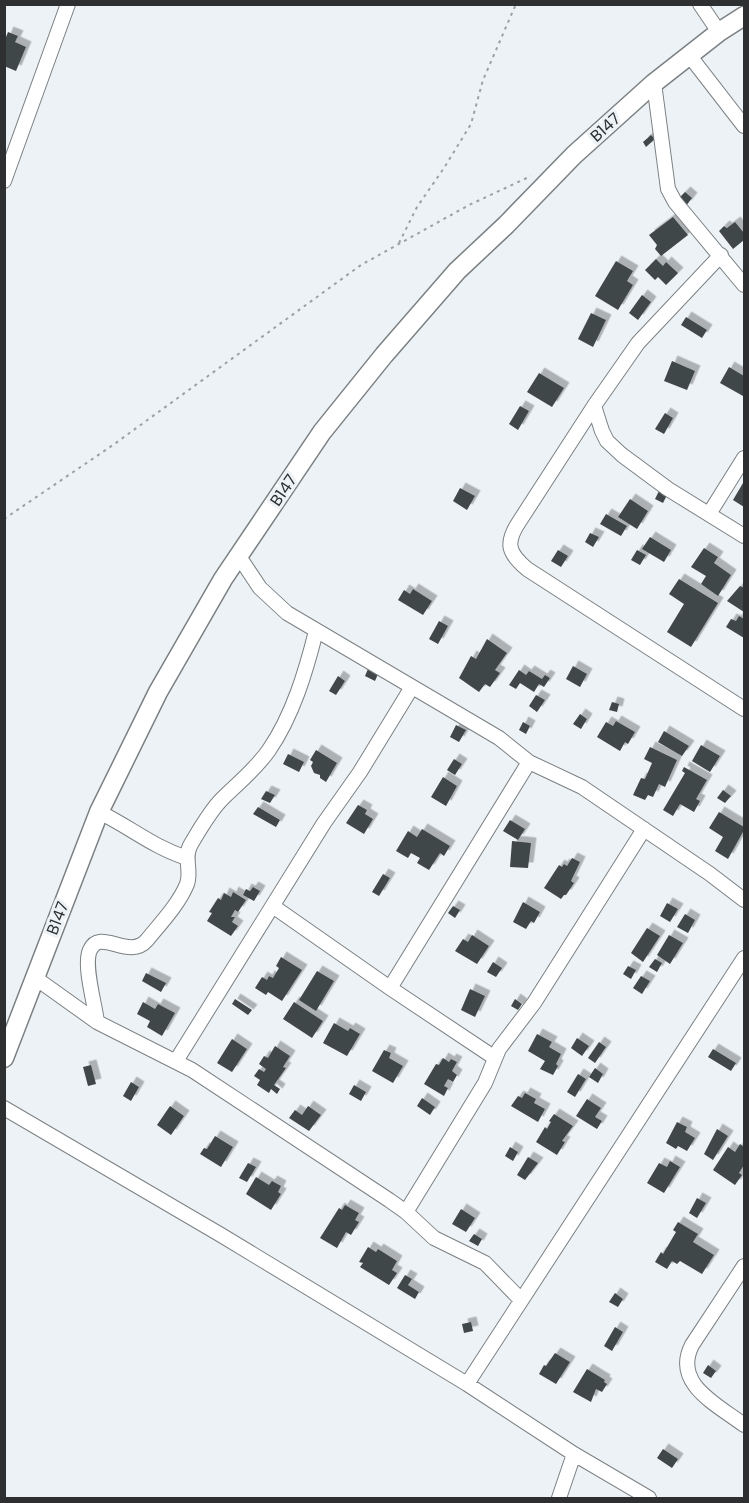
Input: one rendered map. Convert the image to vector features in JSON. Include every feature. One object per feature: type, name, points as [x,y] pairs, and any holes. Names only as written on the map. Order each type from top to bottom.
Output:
[{"type":"main road","name":"B147","points":[[4,1058],[99,812],[158,692],[238,555],[322,432],[384,355],[458,271],[574,155],[654,83],[719,32],[744,16]]},
{"type":"street","points":[[4,182],[68,4]]},
{"type":"street","points":[[700,4],[719,32]]},
{"type":"street","points":[[689,56],[744,126]]},
{"type":"street","points":[[654,83],[668,189],[675,202],[744,285]]},
{"type":"street","points":[[721,255],[638,343],[594,406],[514,530],[510,538],[510,548],[513,555],[527,568],[744,709]]},
{"type":"street","points":[[594,406],[607,441],[622,455],[659,483],[744,536]]},
{"type":"street","points":[[709,513],[744,458]]},
{"type":"street","points":[[238,555],[260,588],[279,607],[499,738],[529,762],[582,787],[710,874],[744,900]]},
{"type":"street","points":[[97,1022],[88,963],[92,946],[109,941],[132,948],[145,942],[169,912],[187,883],[189,847],[216,806],[251,772],[277,738],[306,667],[316,631]]},
{"type":"street","points":[[176,1061],[274,907],[324,823],[360,772],[412,687]]},
{"type":"street","points":[[390,988],[529,762]]},
{"type":"street","points":[[99,812],[128,827],[157,847],[187,858]]},
{"type":"street","points":[[406,1212],[485,1083],[507,1037],[534,1003],[644,829]]},
{"type":"street","points":[[274,907],[495,1058]]},
{"type":"street","points":[[467,1384],[744,958]]},
{"type":"street","points":[[733,975],[744,984]]},
{"type":"street","points":[[34,977],[97,1022],[192,1070],[406,1212],[434,1238],[485,1263],[521,1300]]},
{"type":"street","points":[[4,1108],[221,1235],[467,1384],[574,1454],[649,1498]]},
{"type":"street","points":[[744,1266],[692,1345],[687,1354],[686,1364],[694,1385],[744,1425]]},
{"type":"street","points":[[559,1498],[574,1454]]},
{"type":"path","points":[[399,244],[417,207],[471,124],[483,80],[516,4]]},
{"type":"path","points":[[4,519],[113,446],[361,265],[469,205],[532,175]]},
{"type":"building","points":[[8,32],[18,36],[15,42],[26,47],[16,71],[4,66],[4,42]]},
{"type":"building","points":[[651,135],[655,139],[646,147],[643,142]]},
{"type":"building","points":[[685,192],[692,198],[686,206],[679,198]]},
{"type":"building","points":[[673,217],[688,235],[661,256],[655,249],[657,245],[649,235]]},
{"type":"building","points":[[735,222],[744,233],[744,240],[733,249],[719,231],[724,226],[727,228]]},
{"type":"building","points":[[656,259],[663,266],[666,262],[678,273],[666,285],[658,277],[655,280],[645,270]]},
{"type":"building","points":[[616,261],[633,271],[627,281],[633,285],[618,310],[595,296]]},
{"type":"building","points":[[642,295],[651,302],[638,320],[629,313]]},
{"type":"building","points":[[591,313],[606,320],[593,347],[578,339]]},
{"type":"building","points":[[686,317],[707,330],[702,338],[681,325]]},
{"type":"building","points":[[672,361],[695,371],[687,390],[664,381]]},
{"type":"building","points":[[729,367],[744,376],[743,396],[720,383]]},
{"type":"building","points":[[539,373],[564,388],[552,407],[527,392]]},
{"type":"building","points":[[520,406],[529,411],[518,430],[509,424]]},
{"type":"building","points":[[665,413],[673,418],[664,434],[655,429]]},
{"type":"building","points":[[744,484],[744,507],[733,500]]},
{"type":"building","points":[[460,488],[475,496],[467,510],[453,501]]},
{"type":"building","points":[[659,491],[667,495],[663,503],[655,499]]},
{"type":"building","points":[[630,499],[648,511],[637,529],[618,517]]},
{"type":"building","points":[[606,514],[627,526],[621,536],[600,524]]},
{"type":"building","points":[[590,533],[599,537],[593,547],[585,542]]},
{"type":"building","points":[[650,537],[671,550],[664,562],[642,549]]},
{"type":"building","points":[[704,548],[718,557],[714,563],[731,575],[718,596],[701,584],[706,576],[691,567]]},
{"type":"building","points":[[558,550],[568,556],[561,567],[551,561]]},
{"type":"building","points":[[637,550],[646,555],[640,565],[631,560]]},
{"type":"building","points":[[679,579],[718,603],[691,647],[667,632],[684,604],[669,594]]},
{"type":"building","points":[[740,586],[744,588],[744,612],[727,601]]},
{"type":"building","points":[[413,589],[432,601],[423,615],[398,600],[404,590],[410,594]]},
{"type":"building","points":[[739,616],[744,619],[744,638],[726,627],[731,619],[736,621]]},
{"type":"building","points":[[439,621],[448,626],[438,644],[429,639]]},
{"type":"building","points":[[487,639],[507,653],[495,670],[500,673],[490,687],[485,684],[479,692],[459,678],[471,656],[476,659]]},
{"type":"building","points":[[573,666],[587,674],[580,687],[566,679]]},
{"type":"building","points":[[368,669],[378,674],[375,681],[365,676]]},
{"type":"building","points":[[519,670],[526,675],[529,671],[542,679],[545,675],[550,678],[544,687],[539,684],[534,692],[520,683],[516,689],[509,685]]},
{"type":"building","points":[[338,676],[345,681],[336,695],[329,691]]},
{"type":"building","points":[[536,695],[545,700],[537,712],[529,706]]},
{"type":"building","points":[[612,702],[619,704],[617,712],[609,710]]},
{"type":"building","points":[[580,714],[587,719],[581,729],[573,724]]},
{"type":"building","points":[[616,721],[635,732],[628,744],[625,742],[620,751],[597,737],[606,722],[613,726]]},
{"type":"building","points":[[523,722],[530,726],[526,734],[519,730]]},
{"type":"building","points":[[456,725],[466,730],[459,742],[450,737]]},
{"type":"building","points":[[664,731],[689,746],[682,756],[658,742]]},
{"type":"building","points":[[701,745],[720,756],[710,772],[692,761]]},
{"type":"building","points":[[650,747],[677,760],[665,787],[659,784],[653,797],[648,795],[645,800],[633,795],[641,778],[645,779],[652,763],[644,759]]},
{"type":"building","points":[[316,750],[337,763],[326,782],[320,778],[320,775],[314,773],[311,766],[313,762],[310,760]]},
{"type":"building","points":[[288,754],[304,762],[299,772],[283,764]]},
{"type":"building","points":[[454,759],[462,764],[455,775],[447,770]]},
{"type":"building","points":[[684,767],[707,780],[696,799],[700,801],[694,812],[680,804],[673,816],[663,810],[685,773],[682,771]]},
{"type":"building","points":[[443,777],[457,786],[446,806],[431,797]]},
{"type":"building","points":[[723,790],[731,796],[725,803],[717,798]]},
{"type":"building","points":[[266,791],[275,795],[270,803],[261,799]]},
{"type":"building","points":[[358,805],[367,810],[365,814],[373,819],[364,834],[346,823]]},
{"type":"building","points":[[258,807],[280,820],[276,827],[253,814]]},
{"type":"building","points":[[719,812],[744,827],[728,859],[715,851],[723,837],[709,828]]},
{"type":"building","points":[[510,820],[525,829],[518,840],[503,831]]},
{"type":"building","points":[[422,829],[450,846],[444,856],[440,853],[429,870],[417,863],[420,858],[411,853],[408,858],[396,851],[408,831],[417,837]]},
{"type":"building","points":[[512,841],[531,843],[528,868],[510,867]]},
{"type":"building","points":[[572,858],[580,862],[571,881],[574,883],[561,899],[544,888],[559,865],[567,866]]},
{"type":"building","points":[[383,874],[390,878],[379,896],[372,892]]},
{"type":"building","points":[[253,887],[260,891],[254,901],[243,895],[246,889],[250,891]]},
{"type":"building","points":[[233,892],[246,900],[238,912],[235,910],[231,917],[235,917],[232,922],[238,926],[231,936],[207,921],[212,913],[209,912],[218,898],[221,900],[224,893],[231,897]]},
{"type":"building","points":[[523,902],[540,912],[534,923],[531,921],[526,929],[513,922]]},
{"type":"building","points":[[667,903],[678,909],[670,922],[660,916]]},
{"type":"building","points":[[453,906],[460,910],[455,918],[448,913]]},
{"type":"building","points":[[685,914],[695,920],[688,933],[677,927]]},
{"type":"building","points":[[647,928],[660,936],[643,962],[631,953]]},
{"type":"building","points":[[472,935],[489,946],[477,964],[455,951],[463,939],[468,942]]},
{"type":"building","points":[[669,935],[683,943],[670,964],[657,955]]},
{"type":"building","points":[[281,957],[302,970],[282,1001],[268,992],[266,995],[255,988],[262,977],[267,980],[269,976],[273,978],[279,968],[276,966]]},
{"type":"building","points":[[655,959],[662,963],[657,972],[649,967]]},
{"type":"building","points":[[493,962],[502,968],[496,977],[487,972]]},
{"type":"building","points":[[628,966],[636,970],[631,979],[623,974]]},
{"type":"building","points":[[317,971],[334,981],[316,1011],[299,1000]]},
{"type":"building","points":[[146,973],[166,983],[161,992],[142,981]]},
{"type":"building","points":[[641,976],[650,981],[642,994],[633,988]]},
{"type":"building","points":[[470,989],[485,996],[475,1017],[461,1010]]},
{"type":"building","points":[[235,999],[252,1010],[248,1015],[232,1004]]},
{"type":"building","points":[[515,999],[522,1004],[518,1010],[511,1006]]},
{"type":"building","points":[[143,1002],[155,1009],[158,1004],[175,1013],[162,1036],[147,1027],[150,1021],[137,1014]]},
{"type":"building","points":[[294,1002],[323,1021],[312,1038],[283,1019]]},
{"type":"building","points":[[334,1023],[348,1031],[350,1028],[360,1034],[347,1056],[323,1043]]},
{"type":"building","points":[[537,1034],[552,1042],[549,1047],[561,1054],[553,1075],[540,1069],[545,1061],[528,1051]]},
{"type":"building","points":[[577,1038],[589,1046],[582,1056],[571,1048]]},
{"type":"building","points":[[232,1039],[247,1049],[232,1072],[217,1063]]},
{"type":"building","points":[[599,1042],[606,1047],[595,1063],[588,1058]]},
{"type":"building","points":[[275,1046],[290,1056],[283,1067],[286,1068],[274,1085],[280,1089],[277,1094],[271,1089],[269,1093],[257,1085],[260,1080],[254,1076],[259,1069],[264,1072],[266,1069],[259,1064],[264,1056],[268,1058]]},
{"type":"building","points":[[713,1049],[736,1063],[731,1071],[708,1057]]},
{"type":"building","points":[[384,1050],[391,1053],[389,1058],[403,1066],[393,1083],[372,1071]]},
{"type":"building","points":[[443,1058],[449,1062],[451,1059],[457,1062],[452,1071],[457,1075],[453,1082],[448,1079],[444,1086],[448,1088],[444,1096],[424,1084],[436,1064],[439,1065]]},
{"type":"building","points":[[91,1065],[96,1084],[88,1086],[83,1067]]},
{"type":"building","points":[[595,1068],[603,1074],[598,1083],[589,1077]]},
{"type":"building","points":[[578,1074],[586,1079],[575,1097],[567,1092]]},
{"type":"building","points":[[131,1082],[139,1087],[131,1101],[123,1096]]},
{"type":"building","points":[[354,1085],[366,1092],[361,1101],[349,1094]]},
{"type":"building","points":[[525,1093],[536,1099],[534,1103],[545,1109],[538,1122],[511,1106],[518,1096],[522,1098]]},
{"type":"building","points":[[422,1098],[435,1107],[430,1115],[417,1106]]},
{"type":"building","points":[[587,1099],[601,1108],[595,1117],[602,1121],[597,1129],[576,1116]]},
{"type":"building","points":[[170,1106],[184,1116],[171,1135],[157,1125]]},
{"type":"building","points":[[308,1106],[321,1115],[309,1131],[289,1118],[295,1110],[302,1115]]},
{"type":"building","points":[[554,1114],[573,1126],[562,1141],[565,1142],[557,1155],[536,1142],[545,1127],[547,1129]]},
{"type":"building","points":[[677,1122],[687,1127],[685,1132],[695,1138],[687,1151],[678,1146],[676,1149],[666,1143]]},
{"type":"building","points":[[717,1129],[728,1136],[713,1160],[704,1154]]},
{"type":"building","points":[[215,1136],[233,1147],[221,1167],[200,1154],[204,1148],[207,1149]]},
{"type":"building","points":[[740,1144],[744,1147],[744,1165],[739,1173],[742,1175],[735,1185],[713,1170],[728,1147],[735,1152]]},
{"type":"building","points":[[510,1147],[518,1152],[513,1161],[505,1156]]},
{"type":"building","points":[[528,1157],[538,1163],[525,1180],[517,1175]]},
{"type":"building","points":[[670,1161],[680,1167],[664,1193],[647,1183],[659,1163],[667,1167]]},
{"type":"building","points":[[248,1163],[256,1167],[247,1182],[239,1178]]},
{"type":"building","points":[[256,1177],[269,1185],[272,1181],[281,1186],[278,1192],[281,1194],[271,1210],[246,1194]]},
{"type":"building","points":[[697,1198],[706,1203],[697,1218],[689,1213]]},
{"type":"building","points":[[345,1205],[359,1213],[355,1220],[359,1222],[351,1235],[346,1232],[337,1248],[320,1238],[339,1208],[342,1210]]},
{"type":"building","points":[[461,1209],[475,1218],[466,1232],[452,1224]]},
{"type":"building","points":[[678,1222],[698,1234],[693,1242],[714,1255],[702,1274],[680,1261],[677,1264],[672,1261],[667,1269],[655,1262],[661,1252],[663,1254],[676,1232],[673,1230]]},
{"type":"building","points":[[474,1234],[482,1239],[478,1246],[469,1241]]},
{"type":"building","points":[[368,1247],[376,1252],[378,1249],[397,1261],[392,1270],[397,1273],[389,1285],[360,1267],[363,1263],[359,1262]]},
{"type":"building","points":[[405,1275],[412,1279],[408,1285],[419,1292],[415,1299],[397,1288]]},
{"type":"building","points":[[615,1293],[623,1299],[618,1307],[609,1302]]},
{"type":"building","points":[[471,1322],[473,1331],[464,1333],[462,1324]]},
{"type":"building","points":[[615,1327],[623,1332],[612,1351],[604,1346]]},
{"type":"building","points":[[555,1353],[570,1362],[556,1384],[539,1374]]},
{"type":"building","points":[[708,1365],[716,1371],[711,1378],[703,1373]]},
{"type":"building","points":[[587,1369],[605,1380],[607,1384],[602,1392],[596,1389],[591,1402],[573,1392]]},
{"type":"building","points":[[663,1449],[678,1459],[672,1468],[657,1458]]}]
